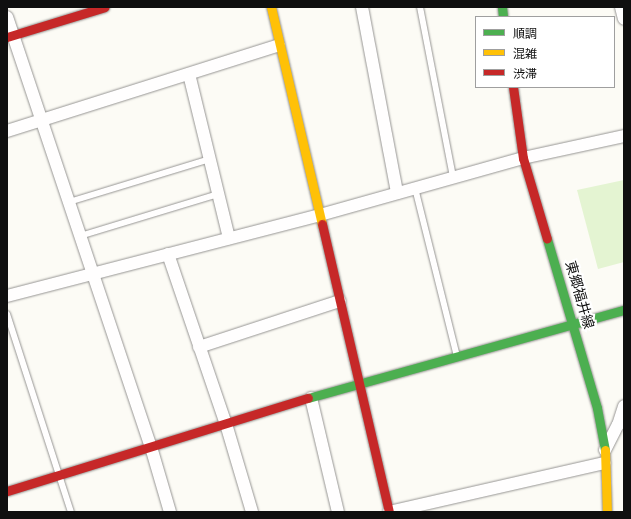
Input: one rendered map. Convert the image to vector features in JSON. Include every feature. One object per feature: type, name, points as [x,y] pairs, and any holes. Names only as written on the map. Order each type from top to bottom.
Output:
[{"type":"street","points":[[10,36],[105,7]]},
{"type":"street","points":[[271,7],[360,382],[389,512],[605,463]]},
{"type":"street","points":[[362,7],[397,193]]},
{"type":"street","points":[[621,7],[624,19]]},
{"type":"street","points":[[7,17],[10,36],[69,202],[151,447],[170,512]]},
{"type":"street","points":[[7,131],[279,45]]},
{"type":"street","points":[[189,74],[229,238]]},
{"type":"street","name":"東郷福井線","points":[[513,88],[523,158],[597,408],[604,450],[607,512]]},
{"type":"street","points":[[7,296],[320,215],[523,158],[624,136]]},
{"type":"street","points":[[168,254],[226,424],[252,512]]},
{"type":"street","points":[[199,347],[340,301]]},
{"type":"street","points":[[7,492],[360,382],[624,310]]},
{"type":"street","points":[[311,398],[338,512]]},
{"type":"street","points":[[604,450],[618,426],[624,406]]},
{"type":"lane","points":[[420,7],[453,177]]},
{"type":"lane","points":[[69,202],[210,159]]},
{"type":"lane","points":[[415,188],[457,356]]},
{"type":"lane","points":[[80,236],[218,194]]},
{"type":"lane","points":[[7,314],[71,512]]},
{"type":"green space","points":[[624,180],[624,262],[598,269],[577,190]]},
{"type":"traffic: fast","points":[[502,7],[503,16]]},
{"type":"traffic: fast","points":[[547,239],[597,408],[605,450]]},
{"type":"traffic: fast","points":[[308,398],[624,310]]},
{"type":"traffic: slow","points":[[271,7],[322,224]]},
{"type":"traffic: slow","points":[[605,450],[607,512]]},
{"type":"traffic: jam","points":[[7,37],[105,7]]},
{"type":"traffic: jam","points":[[513,88],[523,158],[547,239]]},
{"type":"traffic: jam","points":[[322,224],[389,512]]},
{"type":"traffic: jam","points":[[7,491],[308,398]]}]
